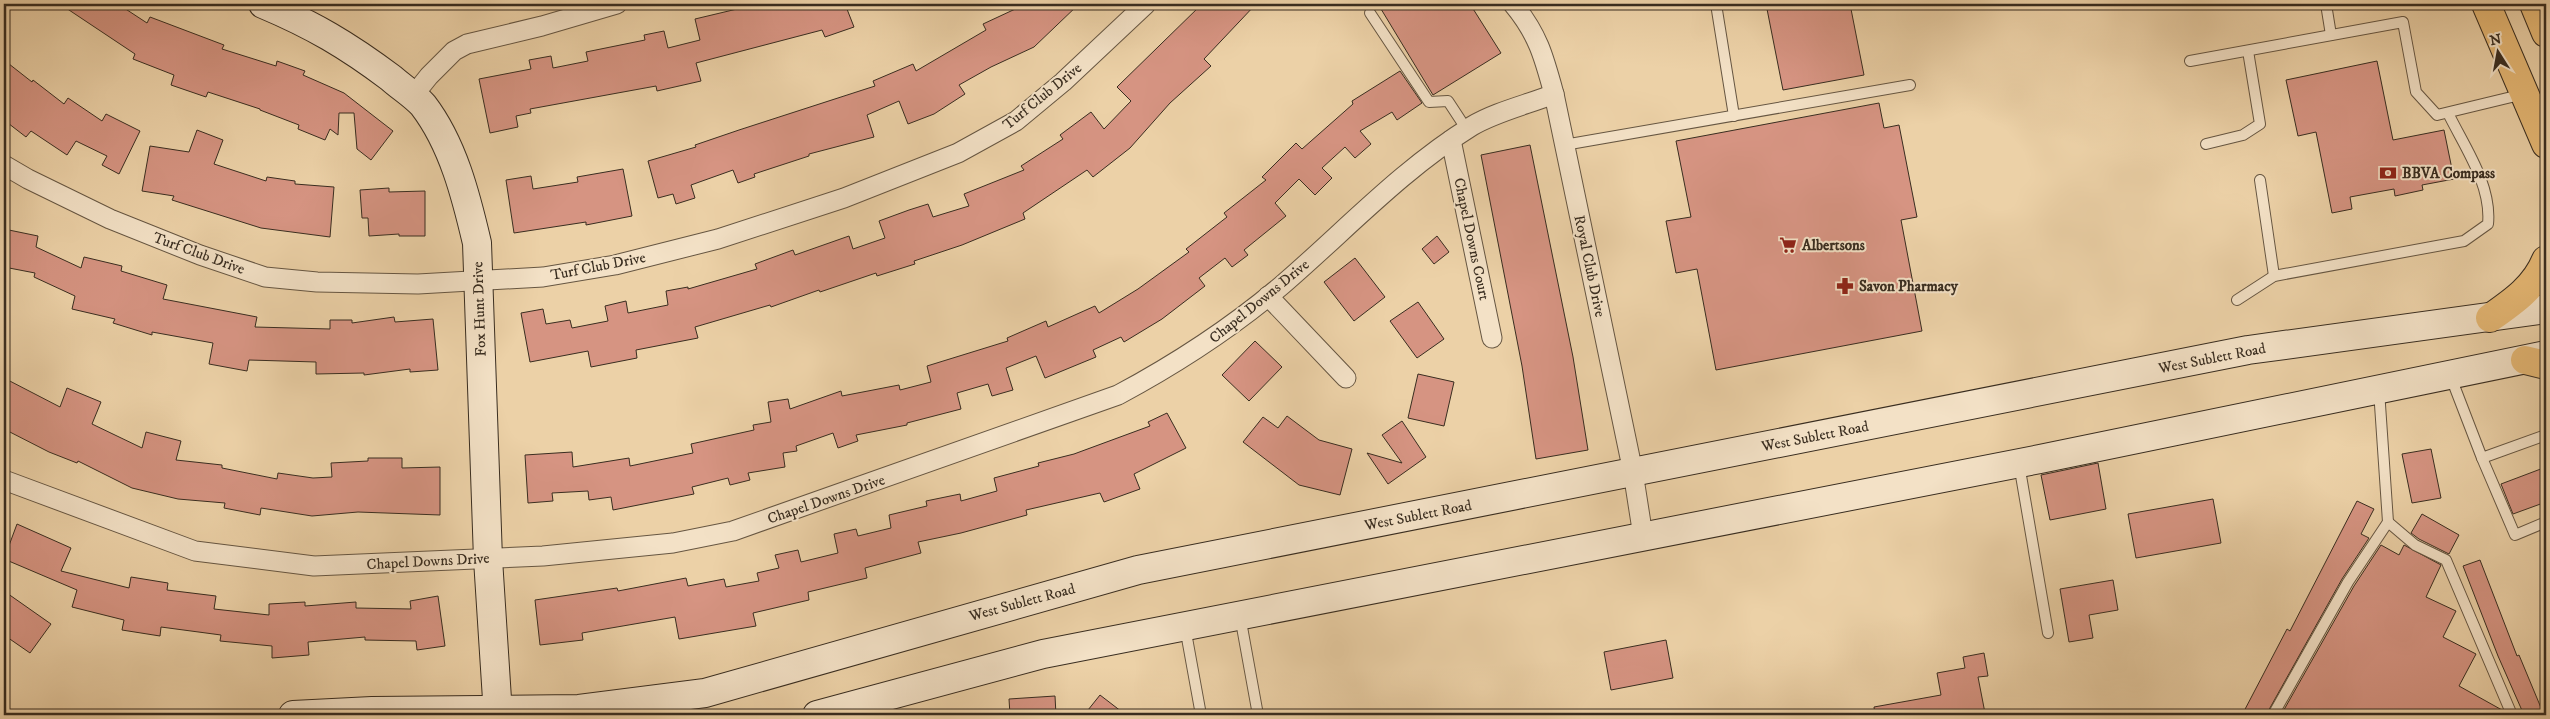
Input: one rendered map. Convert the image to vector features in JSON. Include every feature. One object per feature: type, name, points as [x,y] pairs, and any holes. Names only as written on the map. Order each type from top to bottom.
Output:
[{"type":"main road","name":"Fox Hunt Drive","points":[[262,4],[313,25],[360,54],[423,105],[445,142],[466,198],[477,243],[488,558],[498,713]]},
{"type":"main road","points":[[2486,4],[2546,144]]},
{"type":"main road","points":[[2534,4],[2546,33]]},
{"type":"main road","points":[[2490,318],[2524,294],[2542,269],[2546,260]]},
{"type":"main road","name":"West Sublett Road","points":[[293,715],[372,712],[498,713],[579,709],[705,692],[1138,570],[2248,350],[2546,309]]},
{"type":"main road","points":[[817,715],[1043,654],[2019,463],[2378,389],[2539,360]]},
{"type":"street","points":[[413,96],[429,76],[454,51],[467,44],[542,26],[617,4]]},
{"type":"street","name":"Turf Club Drive","points":[[4,165],[28,180],[110,219],[200,255],[266,277],[317,282],[418,284],[543,277],[615,265],[718,239],[844,198],[958,153],[1016,121],[1064,82],[1146,4]]},
{"type":"street","name":"Royal Club Drive","points":[[1514,4],[1530,25],[1544,59],[1554,94],[1633,472],[1643,536]]},
{"type":"street","name":"Chapel Downs Drive","points":[[4,480],[195,551],[314,566],[543,556],[673,543],[733,531],[790,513],[1118,395],[1158,374],[1228,329],[1418,164],[1459,135],[1475,124],[1554,94]]},
{"type":"street","name":"Chapel Downs Court","points":[[1459,135],[1492,338]]},
{"type":"street","points":[[1268,296],[1346,378]]},
{"type":"lane","points":[[1716,4],[1734,116]]},
{"type":"lane","points":[[2326,4],[2331,35]]},
{"type":"lane","points":[[1370,13],[1429,102],[1448,101],[1459,135]]},
{"type":"lane","points":[[2190,61],[2403,22],[2416,92],[2437,115],[2525,94]]},
{"type":"lane","points":[[2206,144],[2243,135],[2260,124],[2248,51]]},
{"type":"lane","points":[[1564,145],[1910,85]]},
{"type":"lane","points":[[2237,300],[2274,276],[2464,241],[2488,224],[2490,210],[2484,187],[2448,113]]},
{"type":"lane","points":[[2260,180],[2274,276]]},
{"type":"lane","points":[[2450,375],[2482,458],[2515,535],[2546,522]]},
{"type":"lane","points":[[2273,715],[2348,582],[2388,522],[2378,389]]},
{"type":"lane","points":[[2482,458],[2546,435]]},
{"type":"lane","points":[[2019,463],[2048,633]]},
{"type":"lane","points":[[2388,522],[2414,545],[2446,560],[2512,715]]},
{"type":"lane","points":[[1240,616],[1258,715]]},
{"type":"lane","points":[[1184,626],[1201,715]]},
{"type":"building","points":[[60,4],[118,4],[147,23],[150,17],[224,45],[222,49],[276,66],[277,61],[305,71],[303,75],[344,93],[393,131],[371,160],[357,149],[354,113],[339,113],[338,135],[330,129],[325,140],[298,129],[299,125],[260,109],[208,92],[206,97],[171,85],[174,75],[133,59],[135,54]]},
{"type":"building","points":[[758,4],[845,4],[854,27],[825,37],[822,30],[696,63],[701,81],[657,91],[656,86],[530,109],[531,113],[516,116],[518,127],[490,133],[479,79],[531,69],[529,60],[551,56],[553,68],[588,61],[586,52],[645,40],[644,35],[664,31],[668,48],[700,40],[695,19]]},
{"type":"building","points":[[1026,4],[1079,4],[1034,47],[991,67],[959,85],[965,94],[934,114],[908,124],[899,101],[867,115],[874,137],[809,154],[809,156],[754,174],[755,177],[738,183],[733,170],[691,185],[695,198],[676,204],[673,194],[658,198],[648,161],[696,147],[695,145],[875,86],[873,81],[913,64],[916,71],[986,30],[983,24]]},
{"type":"building","points":[[1202,4],[1256,4],[1204,59],[1211,66],[1170,103],[1130,148],[1093,177],[1087,170],[1023,213],[1025,219],[962,245],[914,261],[915,264],[877,276],[876,273],[771,307],[770,305],[695,327],[698,338],[636,350],[637,358],[591,367],[588,351],[530,362],[521,313],[543,309],[546,324],[570,320],[572,328],[608,321],[605,306],[626,301],[628,313],[668,305],[666,291],[688,287],[688,289],[757,269],[755,264],[793,250],[795,255],[849,236],[853,249],[885,238],[879,221],[909,210],[928,204],[933,217],[969,206],[964,194],[1024,170],[1021,166],[1063,139],[1060,135],[1091,112],[1104,129],[1131,101],[1117,87]]},
{"type":"building","points":[[1378,4],[1470,4],[1501,53],[1433,95]]},
{"type":"building","points":[[1766,4],[1850,4],[1864,75],[1783,90]]},
{"type":"building","points":[[4,60],[64,104],[68,98],[102,121],[106,114],[140,131],[119,174],[102,165],[107,156],[76,141],[67,155],[31,131],[26,137],[4,120]]},
{"type":"building","points":[[2377,61],[2393,140],[2444,130],[2454,179],[2422,185],[2423,190],[2395,196],[2394,189],[2350,197],[2352,209],[2332,213],[2316,132],[2298,136],[2286,80]]},
{"type":"building","points":[[1400,71],[1422,103],[1397,120],[1392,112],[1360,131],[1371,144],[1355,158],[1345,147],[1322,168],[1332,178],[1315,195],[1299,179],[1275,203],[1286,216],[1244,250],[1248,255],[1232,267],[1225,258],[1199,278],[1205,286],[1162,319],[1124,342],[1121,337],[1093,350],[1096,357],[1045,378],[1036,356],[1006,368],[1013,390],[992,396],[988,384],[957,393],[961,409],[907,423],[907,425],[856,435],[858,441],[838,448],[833,433],[796,446],[797,451],[783,453],[785,467],[748,473],[750,480],[730,485],[728,478],[692,487],[694,494],[613,510],[611,497],[589,500],[588,491],[552,493],[553,501],[528,503],[525,455],[572,452],[573,467],[629,458],[630,466],[693,453],[691,444],[754,430],[753,425],[771,422],[768,402],[788,399],[790,409],[841,391],[842,396],[899,385],[900,390],[931,382],[927,366],[1008,341],[1007,338],[1046,321],[1048,327],[1095,306],[1099,313],[1138,289],[1189,252],[1186,249],[1227,217],[1224,213],[1266,180],[1262,177],[1296,143],[1302,149],[1353,104],[1352,101]]},
{"type":"building","name":"Albertsons","points":[[1879,103],[1884,128],[1899,125],[1917,217],[1901,220],[1922,331],[1716,370],[1697,269],[1676,273],[1666,221],[1691,217],[1676,141]]},
{"type":"building","points":[[197,130],[223,140],[214,164],[266,181],[267,177],[295,181],[295,184],[334,187],[330,237],[261,228],[172,200],[174,196],[142,191],[150,146],[189,152]]},
{"type":"building","points":[[1530,145],[1573,357],[1588,450],[1536,459],[1522,366],[1481,155]]},
{"type":"building","points":[[623,169],[632,216],[586,225],[586,222],[514,233],[506,180],[531,176],[533,189],[578,182],[577,177]]},
{"type":"building","points":[[389,188],[389,192],[425,191],[425,236],[399,236],[399,234],[369,236],[368,218],[362,218],[360,190]]},
{"type":"building","points":[[4,229],[38,236],[36,247],[81,268],[84,257],[122,266],[121,271],[167,285],[163,299],[257,317],[255,327],[330,329],[330,320],[352,320],[352,323],[394,317],[395,322],[433,319],[438,370],[410,372],[410,369],[364,375],[364,373],[316,374],[316,362],[249,360],[247,371],[209,364],[213,343],[152,332],[152,335],[113,323],[115,319],[72,309],[75,296],[34,277],[35,273],[4,267]]},
{"type":"building","points":[[1437,236],[1449,252],[1434,264],[1422,249]]},
{"type":"building","points":[[1355,258],[1385,297],[1354,321],[1324,282]]},
{"type":"building","points":[[1418,302],[1444,339],[1417,358],[1390,321]]},
{"type":"building","points":[[1255,341],[1282,367],[1249,401],[1222,375]]},
{"type":"building","points":[[1418,374],[1454,382],[1444,426],[1408,418]]},
{"type":"building","points":[[4,378],[60,407],[67,388],[101,402],[92,424],[142,448],[146,432],[181,441],[176,460],[222,465],[222,468],[277,479],[278,473],[313,478],[332,477],[331,463],[368,461],[368,458],[402,458],[402,468],[440,467],[440,515],[358,512],[312,516],[261,508],[260,515],[224,508],[225,503],[178,499],[132,488],[78,461],[77,463],[49,452],[4,429]]},
{"type":"building","points":[[1167,413],[1186,448],[1134,474],[1140,489],[1104,502],[1100,493],[1026,510],[1027,515],[961,533],[918,542],[921,553],[865,568],[867,578],[808,592],[809,600],[753,613],[756,626],[679,639],[675,617],[582,633],[583,640],[540,645],[535,600],[617,588],[618,591],[686,578],[688,586],[724,579],[726,587],[759,581],[757,573],[779,568],[775,555],[798,550],[801,562],[838,553],[834,534],[856,529],[858,536],[891,528],[889,515],[927,506],[926,501],[960,494],[961,501],[997,491],[994,478],[1039,466],[1038,463],[1074,454],[1150,426],[1148,422]]},
{"type":"building","points":[[1287,416],[1319,440],[1352,449],[1340,495],[1299,485],[1243,442],[1263,417],[1278,428]]},
{"type":"building","points":[[1402,421],[1426,457],[1388,484],[1367,453],[1402,463],[1382,435]]},
{"type":"building","points":[[2431,449],[2441,498],[2412,503],[2402,454]]},
{"type":"building","points":[[2098,463],[2106,509],[2050,520],[2041,475]]},
{"type":"building","points":[[2546,467],[2546,502],[2513,514],[2501,484]]},
{"type":"building","points":[[2213,499],[2221,543],[2136,558],[2128,514]]},
{"type":"building","points":[[2357,501],[2374,509],[2361,534],[2369,538],[2342,579],[2266,715],[2242,715],[2287,629],[2290,631]]},
{"type":"building","points":[[2422,514],[2459,535],[2449,554],[2411,533]]},
{"type":"building","points":[[17,524],[71,548],[61,571],[129,588],[131,577],[168,583],[167,590],[216,596],[214,609],[269,615],[269,604],[305,602],[305,606],[356,602],[356,608],[411,609],[410,601],[438,596],[445,646],[417,650],[416,641],[365,640],[365,637],[308,642],[309,655],[272,658],[272,646],[220,641],[221,635],[161,627],[160,636],[122,630],[124,620],[72,607],[77,590],[4,559]]},
{"type":"building","points":[[2381,545],[2399,555],[2404,545],[2441,565],[2426,597],[2456,611],[2443,637],[2476,654],[2459,686],[2502,710],[2505,715],[2281,715],[2354,586]]},
{"type":"building","points":[[2480,560],[2517,656],[2519,655],[2544,715],[2524,715],[2498,656],[2463,566]]},
{"type":"building","points":[[2113,580],[2118,610],[2089,615],[2093,638],[2069,642],[2060,589]]},
{"type":"building","points":[[4,591],[51,624],[30,653],[4,635]]},
{"type":"building","points":[[1666,640],[1673,678],[1611,690],[1604,652]]},
{"type":"building","points":[[1984,653],[1988,676],[1978,677],[1985,713],[1971,715],[1875,715],[1874,707],[1941,695],[1937,673],[1965,668],[1963,657]]},
{"type":"building","points":[[1100,695],[1126,715],[1084,715]]},
{"type":"building","points":[[1055,696],[1056,715],[1010,715],[1009,699]]},
{"type":"place","name":"BBVA Compass","points":[[2388,173]]},
{"type":"place","name":"Albertsons","points":[[1788,245]]},
{"type":"place","name":"Savon Pharmacy","points":[[1845,286]]}]
